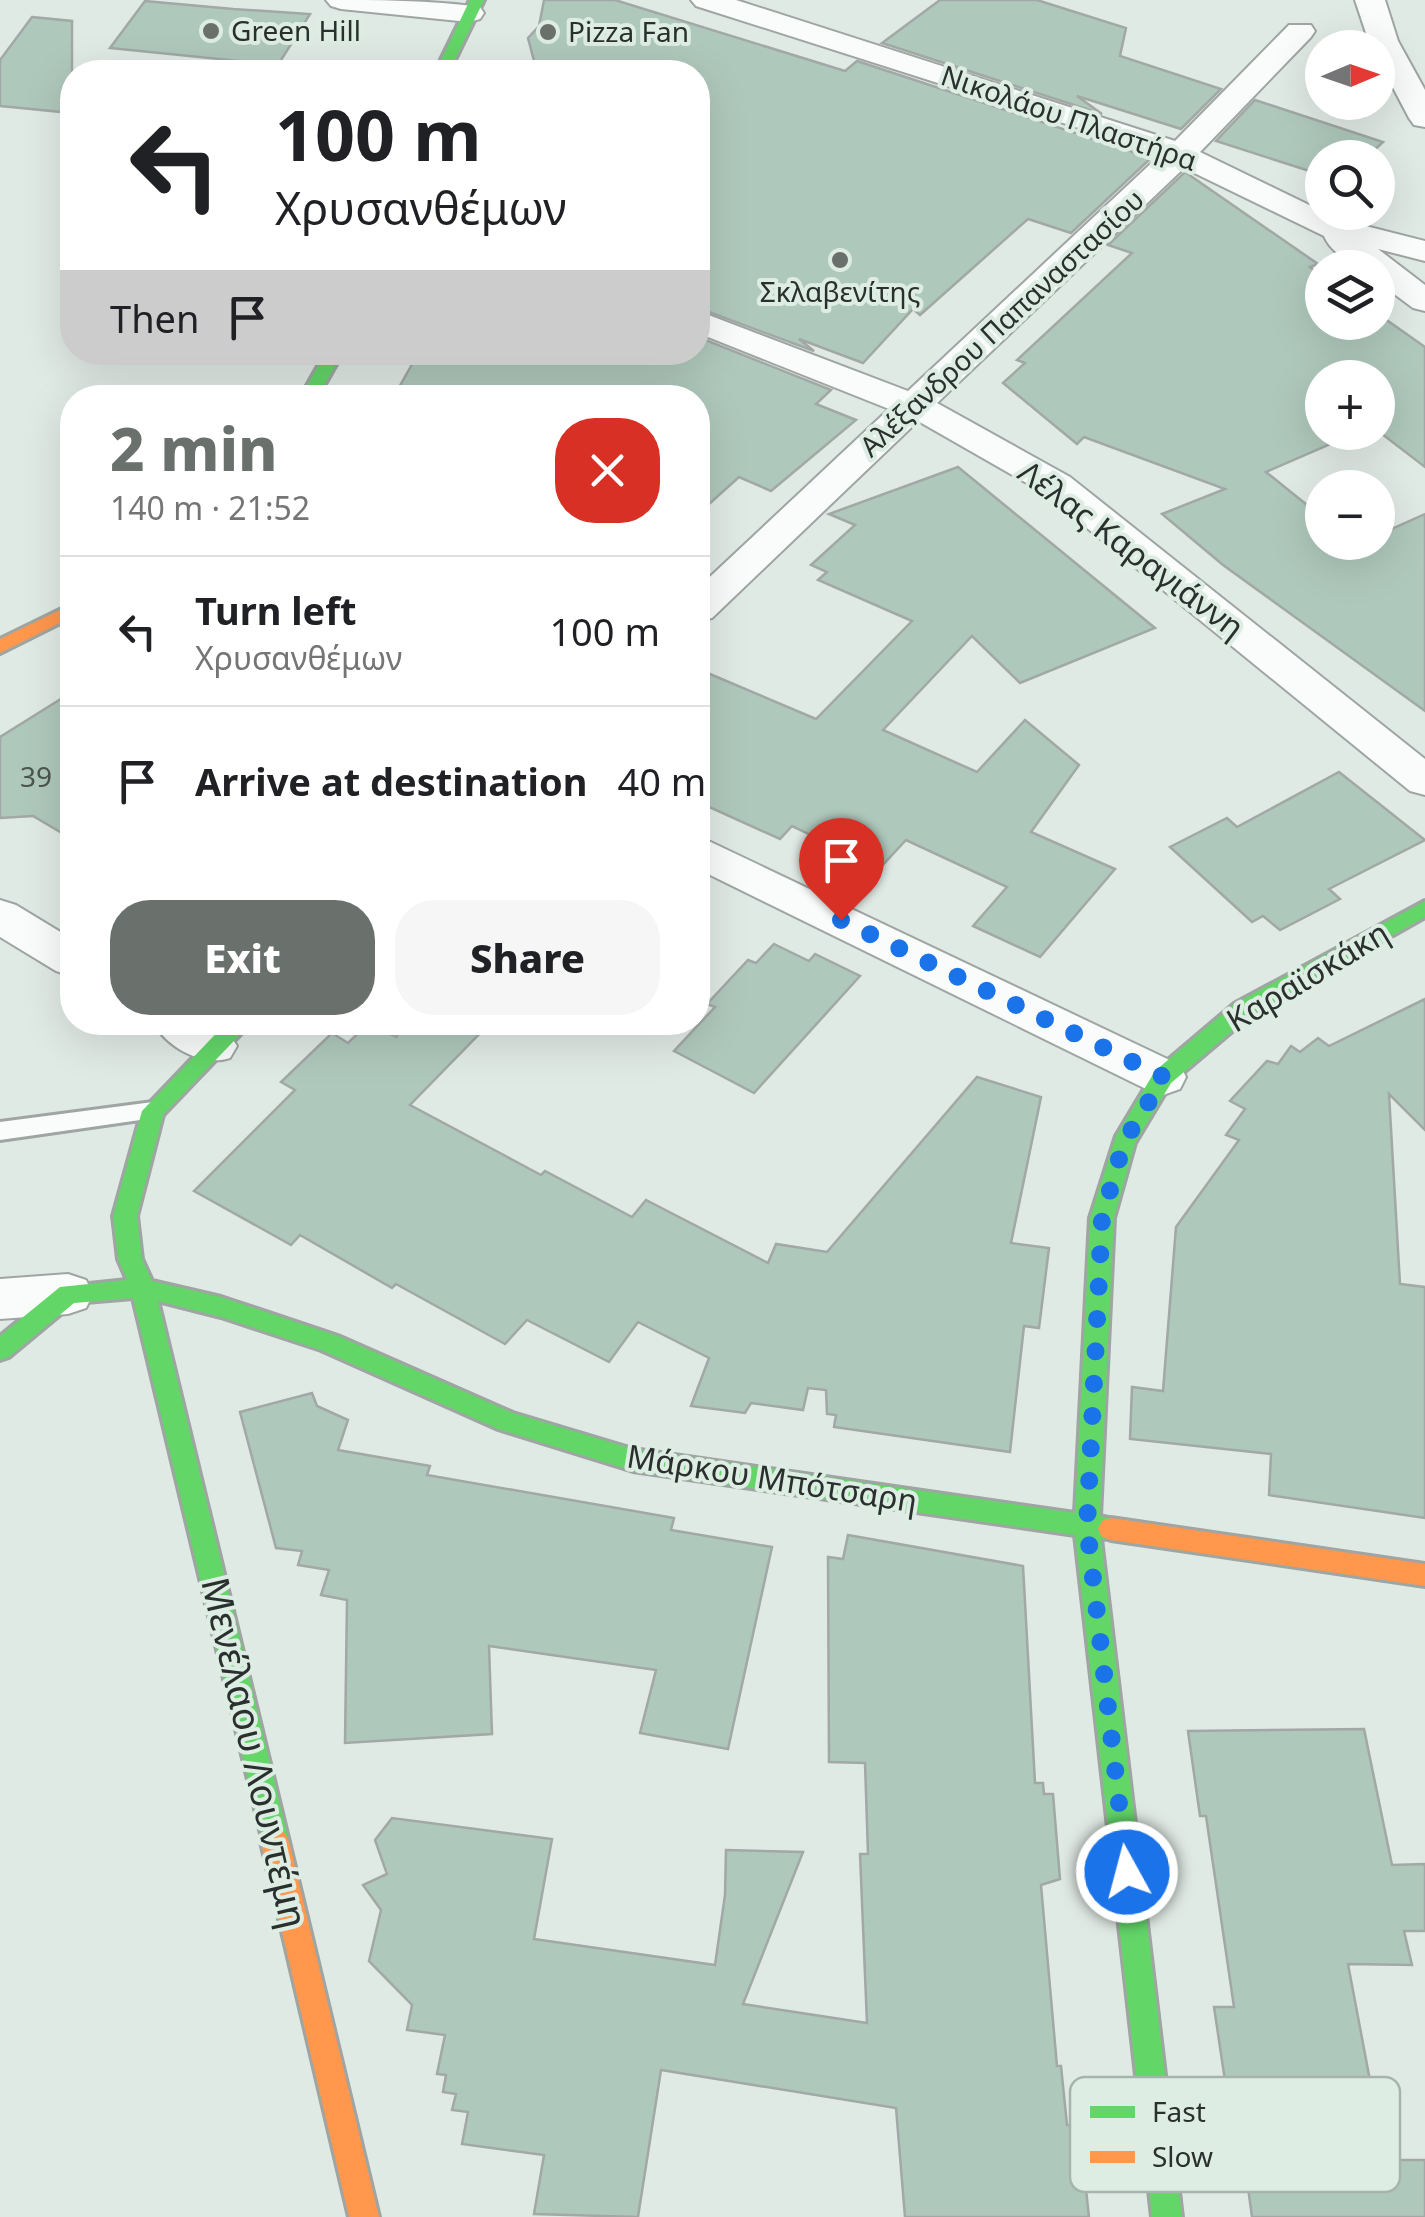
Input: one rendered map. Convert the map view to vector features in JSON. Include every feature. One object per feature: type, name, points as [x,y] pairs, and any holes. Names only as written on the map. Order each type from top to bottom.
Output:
[{"type":"street","points":[[341,0],[473,7],[448,60]]},
{"type":"street","name":"Νικολάου Πλαστήρα","points":[[706,0],[960,79],[1180,154],[1305,216]]},
{"type":"street","points":[[1370,0],[1383,40],[1425,118]]},
{"type":"street","name":"Αλέξανδρου Παπαναστασίου","points":[[710,599],[1180,154],[1300,32]]},
{"type":"street","points":[[1331,230],[1425,300]]},
{"type":"street","name":"Νικολάου Πλαστήρα","points":[[1342,230],[1425,251]]},
{"type":"street","name":"Λέλας Καραγιάννη","points":[[710,326],[915,406],[1057,485],[1425,781]]},
{"type":"street","points":[[0,647],[60,616]]},
{"type":"street","points":[[710,857],[1164,1077]]},
{"type":"street","name":"Καραϊσκάκη","points":[[1151,2077],[1087,1526],[1102,1218],[1124,1142],[1164,1077],[1242,1010],[1425,908]]},
{"type":"street","points":[[0,916],[60,953]]},
{"type":"street","points":[[143,1288],[130,1259],[125,1216],[154,1112],[207,1035]]},
{"type":"street","name":"Μάρκου Μπότσαρη","points":[[68,1294],[143,1288],[221,1307],[329,1343],[507,1422],[633,1460],[1425,1575]]},
{"type":"street","name":"Μενέλαου Λουντέμη","points":[[143,1288],[364,2217]]},
{"type":"street","points":[[0,1299],[68,1294]]},
{"type":"street","points":[[0,1350],[68,1294]]},
{"type":"street","name":"Καραϊσκάκη","points":[[1164,2192],[1167,2217]]},
{"type":"lane","points":[[0,1131],[154,1112]]},
{"type":"building","points":[[544,0],[615,0],[845,71],[857,61],[1151,158],[1071,233],[1028,219],[920,315],[913,309],[863,363],[799,339],[814,351],[710,312],[710,60],[534,60],[528,38],[539,26]]},
{"type":"building","points":[[940,0],[1037,0],[1126,28],[1120,56],[1221,89],[1181,129],[1077,96],[1102,114],[882,43]]},
{"type":"building","name":"Green Hill","points":[[145,1],[310,14],[281,60],[229,60],[110,48]]},
{"type":"building","points":[[32,17],[72,21],[72,60],[60,60],[60,112],[0,106],[0,60]]},
{"type":"building","points":[[1255,100],[1305,116],[1305,120],[1377,140],[1305,140],[1305,170],[1216,141]]},
{"type":"building","points":[[1185,172],[1305,255],[1305,340],[1395,340],[1395,326],[1425,347],[1425,467],[1395,444],[1395,360],[1305,360],[1305,450],[1317,450],[1266,472],[1305,503],[1305,560],[1395,560],[1395,527],[1425,514],[1425,711],[1223,565],[1162,514],[1225,489],[1084,437],[1077,444],[1003,383],[1025,363],[1017,360],[1132,253],[1108,245]]},
{"type":"building","points":[[710,342],[831,390],[816,404],[856,420],[771,491],[739,477],[710,503],[710,385],[400,385],[412,365],[710,365]]},
{"type":"building","points":[[958,467],[1155,628],[1020,683],[972,636],[883,730],[977,772],[1025,720],[1079,765],[1031,832],[1115,869],[1040,957],[973,926],[1007,887],[906,840],[880,868],[792,826],[780,839],[710,807],[710,674],[816,719],[912,621],[818,580],[827,572],[811,565],[855,525],[829,514]]},
{"type":"building","points":[[60,700],[60,832],[33,816],[0,818],[0,737]]},
{"type":"building","points":[[1339,772],[1425,840],[1329,889],[1340,899],[1280,930],[1263,916],[1252,922],[1170,847],[1227,818],[1237,827]]},
{"type":"building","points":[[774,944],[809,961],[815,954],[860,976],[754,1093],[674,1051],[689,1035],[710,1035],[710,1012],[715,1007],[710,1001],[748,960],[756,963]]},
{"type":"building","points":[[1425,999],[1425,1130],[1389,1094],[1400,1284],[1425,1287],[1425,1518],[1269,1495],[1271,1454],[1130,1439],[1132,1387],[1163,1391],[1176,1227],[1239,1140],[1226,1135],[1245,1109],[1230,1101],[1267,1061],[1278,1064],[1291,1046],[1300,1052],[1318,1038],[1329,1046]]},
{"type":"building","points":[[330,1035],[348,1043],[356,1035],[478,1035],[410,1105],[541,1175],[545,1171],[632,1217],[646,1200],[768,1263],[776,1244],[827,1252],[977,1077],[1041,1097],[1011,1243],[1049,1248],[1039,1328],[1024,1326],[1010,1452],[834,1427],[836,1415],[827,1414],[826,1390],[808,1388],[803,1410],[751,1403],[745,1413],[691,1406],[709,1358],[638,1322],[609,1362],[527,1320],[505,1344],[396,1284],[392,1288],[300,1235],[291,1245],[194,1191],[295,1090],[281,1082]]},
{"type":"building","points":[[312,1393],[317,1406],[348,1420],[338,1450],[430,1466],[427,1475],[674,1518],[671,1530],[772,1547],[728,1749],[640,1733],[656,1670],[489,1646],[492,1734],[345,1743],[347,1600],[321,1595],[329,1570],[298,1565],[302,1551],[276,1548],[240,1412]]},
{"type":"building","points":[[848,1535],[1023,1566],[1035,1783],[1043,1783],[1044,1794],[1053,1794],[1060,1879],[1041,1885],[1057,2066],[1061,2066],[1070,2125],[1070,2192],[1086,2192],[1089,2217],[905,2217],[896,2108],[661,2070],[638,2217],[534,2214],[544,2155],[462,2144],[468,2112],[452,2110],[456,2094],[443,2092],[446,2075],[437,2074],[445,2035],[407,2030],[412,2005],[369,1961],[381,1910],[363,1885],[387,1874],[375,1840],[392,1818],[552,1839],[534,1939],[715,1965],[725,1895],[726,1850],[803,1852],[743,2004],[867,2023],[860,1854],[868,1854],[865,1763],[829,1762],[828,1557],[843,1559]]},
{"type":"building","points":[[1364,1729],[1392,1865],[1425,1864],[1425,1931],[1404,1931],[1412,1965],[1348,1964],[1369,2077],[1224,2077],[1214,2007],[1234,2007],[1206,1816],[1200,1816],[1188,1731]]},
{"type":"building","points":[[1400,2160],[1425,2160],[1425,2217],[1252,2217],[1249,2192],[1400,2192]]},
{"type":"traffic: fast","points":[[448,60],[477,0]]},
{"type":"traffic: fast","points":[[316,385],[327,365]]},
{"type":"traffic: fast","points":[[1151,2077],[1087,1526],[1102,1218],[1124,1142],[1163,1077],[1242,1010],[1425,908]]},
{"type":"traffic: fast","points":[[228,1035],[153,1111],[125,1216],[130,1259],[143,1288],[275,1842]]},
{"type":"traffic: fast","points":[[0,1350],[68,1294],[143,1288],[221,1307],[329,1343],[507,1422],[633,1460],[1111,1529]]},
{"type":"traffic: fast","points":[[1164,2192],[1167,2217]]},
{"type":"traffic: slow","points":[[0,647],[60,616]]},
{"type":"traffic: slow","points":[[1111,1529],[1425,1575]]},
{"type":"traffic: slow","points":[[275,1842],[364,2217]]},
{"type":"place","name":"Green Hill","points":[[211,31]]},
{"type":"place","name":"Pizza Fan","points":[[548,32]]},
{"type":"place","name":"Σκλαβενίτης","points":[[840,260]]},
{"type":"route","points":[[841,920],[1164,1077],[1124,1142],[1102,1218],[1087,1526],[1127,1872]]}]
